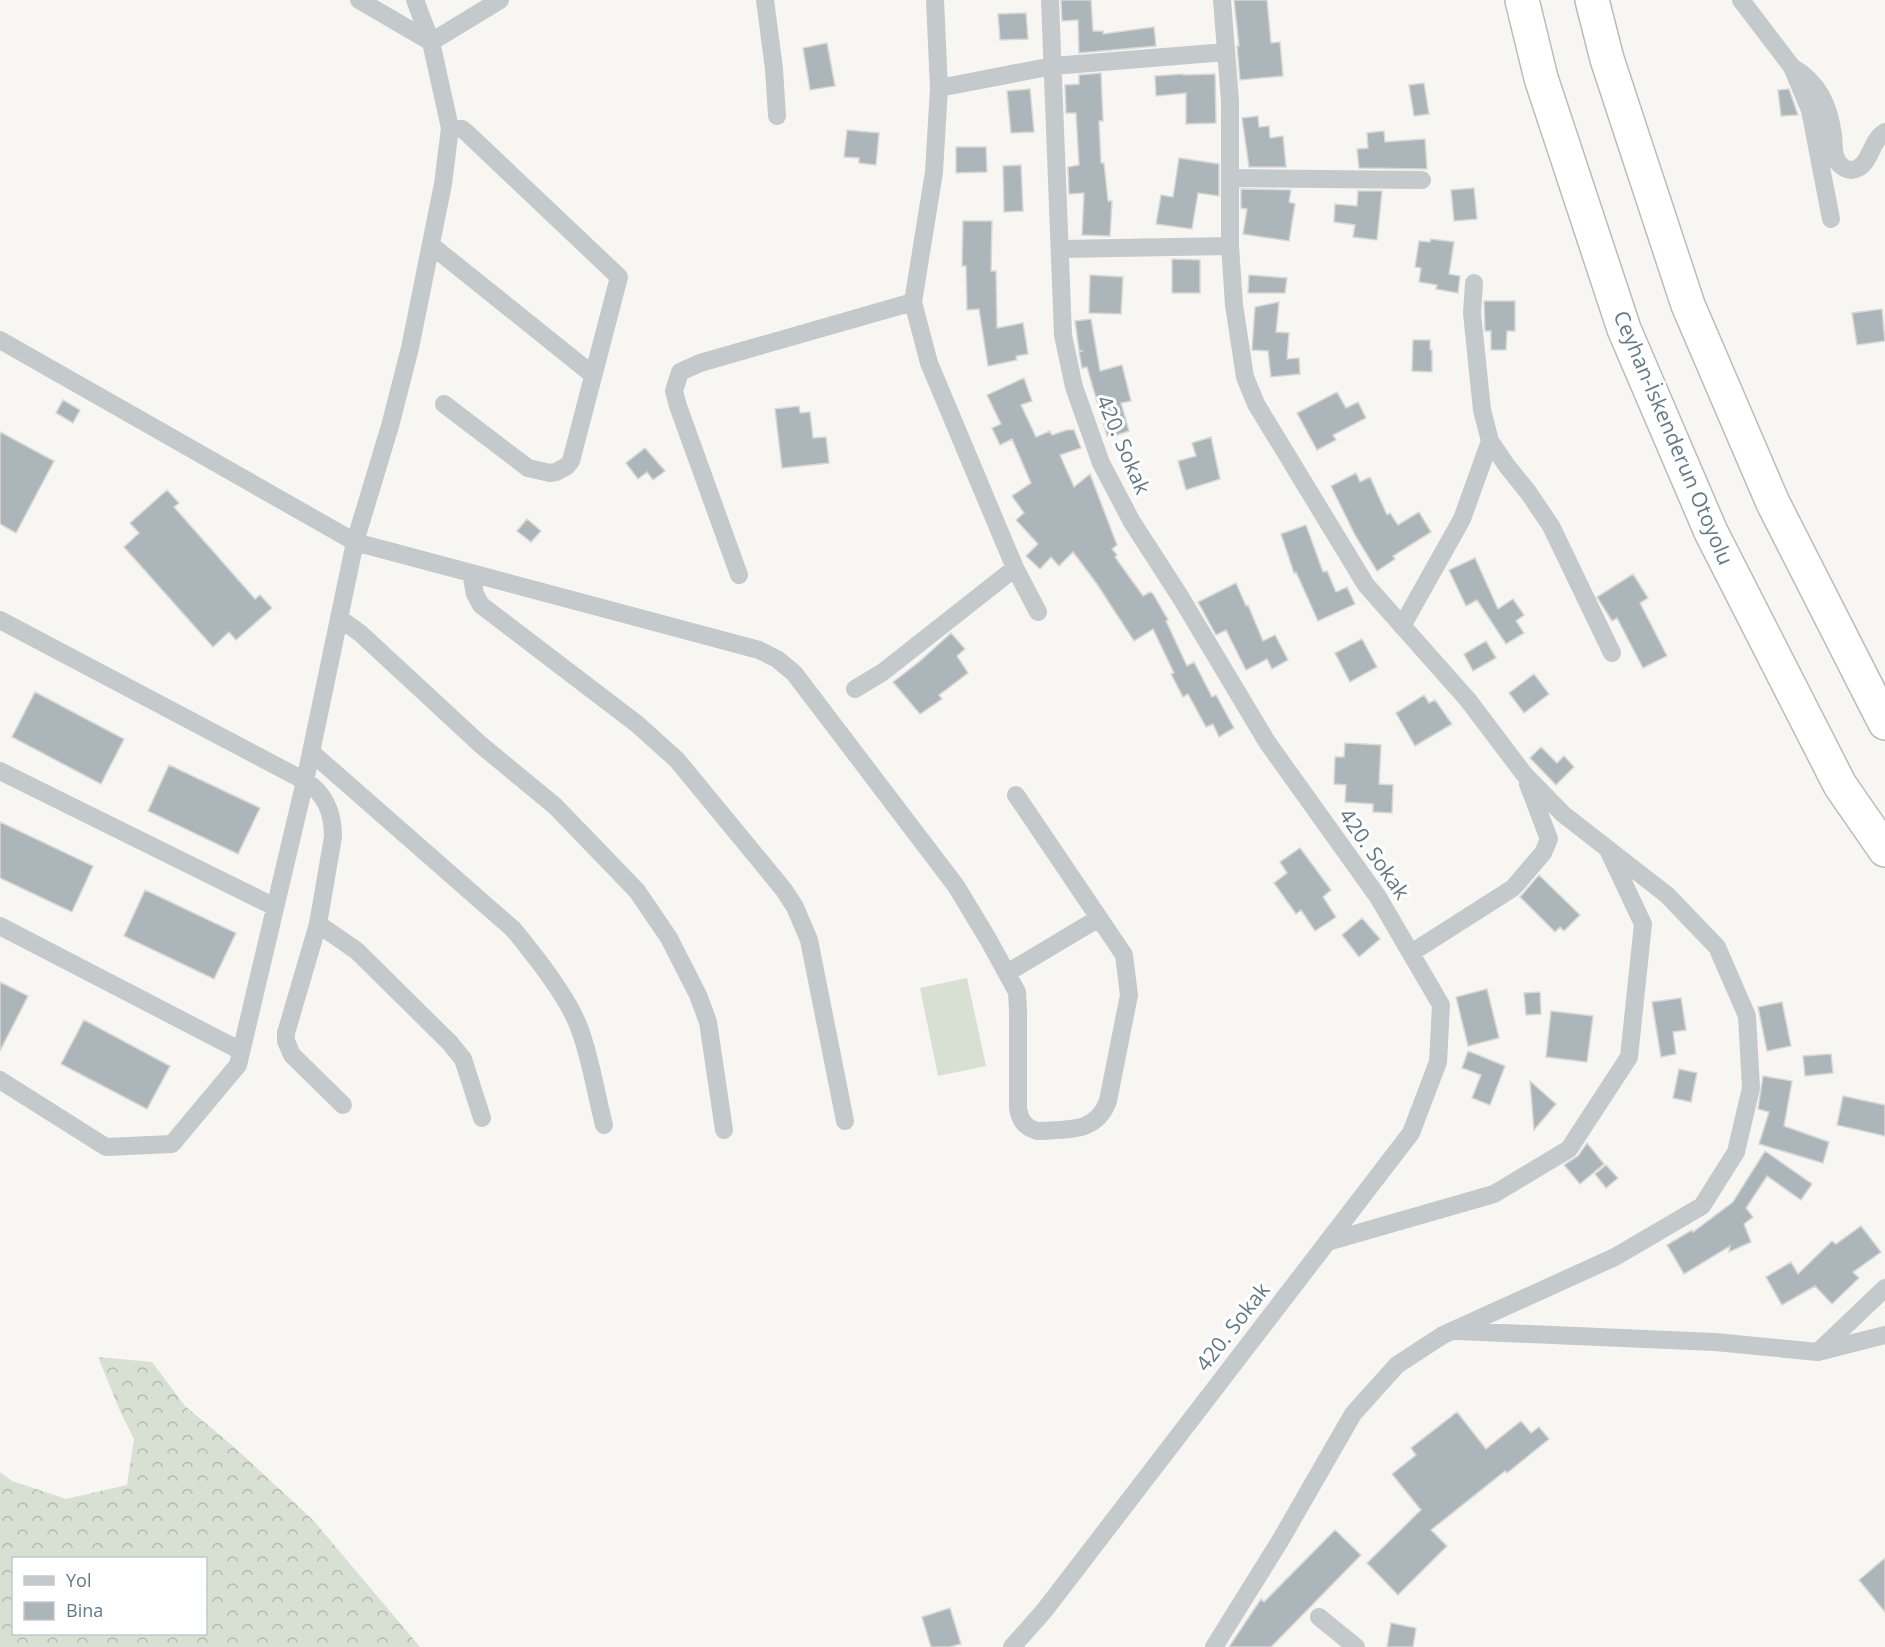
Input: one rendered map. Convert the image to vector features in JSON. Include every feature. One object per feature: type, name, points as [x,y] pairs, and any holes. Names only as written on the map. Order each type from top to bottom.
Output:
[{"type":"highway","name":"Ceyhan-İskenderun Otoyolu","points":[[1522,0],[1541,78],[1624,329],[1711,532],[1840,785],[1885,850]]},
{"type":"highway","points":[[1592,0],[1607,59],[1688,305],[1773,502],[1885,723]]},
{"type":"street","points":[[358,0],[431,42]]},
{"type":"street","points":[[2,1086],[106,1147],[172,1144],[238,1065],[305,781],[355,542],[393,415],[410,348],[443,184],[450,128],[431,42],[415,0]]},
{"type":"street","points":[[431,42],[500,0]]},
{"type":"street","points":[[765,0],[774,69],[777,116]]},
{"type":"street","points":[[935,0],[939,88],[934,172],[914,302],[929,363],[1015,568],[1038,612]]},
{"type":"street","name":"420. Sokak","points":[[1012,1647],[1044,1611],[1411,1133],[1438,1062],[1441,1005],[1378,897],[1267,742],[1181,598],[1132,522],[1101,462],[1074,387],[1063,335],[1050,0]]},
{"type":"street","points":[[1214,1647],[1280,1541],[1353,1414],[1397,1365],[1443,1335],[1615,1257],[1702,1206],[1736,1152],[1751,1088],[1747,1016],[1717,947],[1667,895],[1563,814],[1524,774],[1468,700],[1366,585],[1256,404],[1245,377],[1234,305],[1230,246],[1230,102],[1222,0]]},
{"type":"street","points":[[1741,0],[1792,67],[1810,110],[1831,219]]},
{"type":"street","points":[[939,88],[1053,66],[1226,52]]},
{"type":"street","points":[[1792,67],[1806,75],[1818,91],[1830,117],[1836,159],[1843,168],[1853,170],[1862,166],[1876,139],[1885,132]]},
{"type":"street","points":[[444,404],[528,468],[550,473],[567,466],[571,460],[619,277],[467,133],[462,129],[450,128]]},
{"type":"street","points":[[1231,178],[1422,180]]},
{"type":"street","points":[[430,245],[593,375]]},
{"type":"street","points":[[1060,249],[1230,246]]},
{"type":"street","points":[[1474,283],[1472,313],[1475,345],[1482,410],[1490,441],[1551,526],[1612,653]]},
{"type":"street","points":[[738,575],[678,406],[674,391],[680,372],[700,363],[914,302]]},
{"type":"street","points":[[0,340],[355,542],[759,650],[777,659],[794,673],[956,886],[1007,973],[1017,992],[1018,1001],[1018,1108],[1022,1121],[1037,1131],[1081,1128],[1089,1125],[1102,1113],[1108,1101],[1129,995],[1124,955],[1016,795]]},
{"type":"street","points":[[1402,626],[1462,519],[1490,441]]},
{"type":"street","points":[[855,689],[883,672],[1015,568]]},
{"type":"street","points":[[471,573],[475,594],[481,605],[637,724],[678,760],[784,890],[810,940],[845,1121]]},
{"type":"street","points":[[339,618],[360,633],[480,745],[555,806],[637,891],[669,938],[698,995],[708,1022],[724,1130]]},
{"type":"street","points":[[0,620],[305,781],[314,787],[327,802],[333,837],[318,924],[286,1033],[286,1041],[292,1055],[343,1104]]},
{"type":"street","points":[[311,752],[513,929],[531,951],[565,1000],[580,1029],[604,1125]]},
{"type":"street","points":[[0,771],[275,907]]},
{"type":"street","points":[[1411,953],[1513,888],[1543,854],[1549,838],[1524,774]]},
{"type":"street","points":[[1327,1242],[1494,1194],[1569,1149],[1629,1057],[1642,924],[1608,848]]},
{"type":"street","points":[[1007,973],[1099,918]]},
{"type":"street","points":[[318,924],[357,951],[457,1051],[463,1059],[482,1119]]},
{"type":"street","points":[[0,926],[241,1051]]},
{"type":"street","points":[[1818,1352],[1885,1288]]},
{"type":"street","points":[[1454,1331],[1715,1342],[1818,1352],[1885,1335]]},
{"type":"street","points":[[1319,1617],[1356,1647]]},
{"type":"green space","points":[[967,978],[986,1066],[938,1076],[920,988]]},
{"type":"green space","points":[[98,1357],[152,1362],[185,1406],[234,1447],[313,1520],[420,1647],[0,1647],[0,1472],[12,1481],[66,1499],[127,1485],[134,1439]]},
{"type":"building","points":[[1061,0],[1091,0],[1093,31],[1103,31],[1103,34],[1154,27],[1156,46],[1079,53],[1078,20],[1062,21]]},
{"type":"building","points":[[1234,0],[1267,0],[1271,43],[1280,42],[1283,76],[1240,80]]},
{"type":"building","points":[[1026,13],[1028,39],[1000,40],[998,14]]},
{"type":"building","points":[[827,43],[835,86],[810,90],[803,48]]},
{"type":"building","points":[[1101,73],[1103,121],[1099,121],[1101,163],[1104,163],[1108,201],[1112,201],[1110,236],[1082,235],[1084,193],[1069,194],[1068,167],[1079,165],[1076,113],[1066,113],[1065,85],[1079,84],[1079,75]]},
{"type":"building","points":[[1215,74],[1216,123],[1186,124],[1186,93],[1156,96],[1155,76]]},
{"type":"building","points":[[1424,83],[1429,114],[1414,116],[1409,85]]},
{"type":"building","points":[[1030,89],[1034,132],[1011,133],[1007,91]]},
{"type":"building","points":[[1789,89],[1798,115],[1781,116],[1778,90]]},
{"type":"building","points":[[1258,116],[1259,127],[1269,126],[1270,138],[1283,136],[1286,167],[1249,167],[1242,118]]},
{"type":"building","points":[[847,130],[879,133],[876,165],[859,163],[859,158],[844,157]]},
{"type":"building","points":[[1384,131],[1385,142],[1425,139],[1427,169],[1359,168],[1357,149],[1368,148],[1367,133]]},
{"type":"building","points":[[956,147],[986,147],[987,172],[956,173]]},
{"type":"building","points":[[1179,158],[1219,164],[1219,196],[1198,193],[1192,229],[1156,224],[1161,195],[1173,197]]},
{"type":"building","points":[[1021,165],[1023,211],[1004,212],[1003,166]]},
{"type":"building","points":[[1474,188],[1477,219],[1454,221],[1451,190]]},
{"type":"building","points":[[1241,189],[1291,190],[1289,202],[1295,204],[1289,241],[1243,234],[1247,209],[1241,208]]},
{"type":"building","points":[[1358,191],[1382,191],[1377,240],[1353,237],[1355,225],[1334,222],[1335,204],[1357,206]]},
{"type":"building","points":[[963,221],[992,221],[991,271],[996,271],[997,328],[1023,323],[1028,354],[1016,356],[1017,360],[988,366],[979,309],[967,310],[966,266],[962,266]]},
{"type":"building","points":[[1431,239],[1454,242],[1449,274],[1460,276],[1458,293],[1436,289],[1437,285],[1419,282],[1421,268],[1415,267],[1419,241],[1430,242]]},
{"type":"building","points":[[1172,259],[1200,260],[1200,293],[1172,293]]},
{"type":"building","points":[[1090,275],[1123,277],[1121,314],[1089,313]]},
{"type":"building","points":[[1249,275],[1287,278],[1285,293],[1248,293]]},
{"type":"building","points":[[1484,301],[1515,301],[1515,331],[1507,331],[1506,350],[1491,350],[1491,331],[1485,331]]},
{"type":"building","points":[[1279,302],[1276,332],[1289,333],[1287,359],[1299,358],[1300,374],[1271,377],[1268,351],[1252,350],[1255,307]]},
{"type":"building","points":[[1882,309],[1885,341],[1857,345],[1852,313]]},
{"type":"building","points":[[1091,319],[1100,371],[1122,365],[1131,401],[1121,403],[1129,431],[1114,436],[1107,436],[1087,367],[1082,368],[1079,352],[1082,351],[1079,350],[1075,321]]},
{"type":"building","points":[[1413,340],[1430,340],[1432,372],[1412,371]]},
{"type":"building","points":[[1024,378],[1032,401],[1021,405],[1036,437],[1050,431],[1052,435],[1074,430],[1081,448],[1060,455],[1074,487],[1090,474],[1117,545],[1112,549],[1117,555],[1115,557],[1143,596],[1150,592],[1153,594],[1168,620],[1166,621],[1187,666],[1194,662],[1212,697],[1216,695],[1234,728],[1219,737],[1213,724],[1206,727],[1188,694],[1183,697],[1153,629],[1134,641],[1073,552],[1059,566],[1051,557],[1040,569],[1026,556],[1038,544],[1016,520],[1024,513],[1012,496],[1031,483],[1012,439],[1000,445],[992,428],[1001,424],[987,395]]},
{"type":"building","points":[[1337,392],[1346,408],[1358,402],[1366,418],[1333,435],[1336,440],[1317,450],[1297,413]]},
{"type":"building","points":[[63,400],[80,410],[73,423],[56,413]]},
{"type":"building","points":[[799,406],[800,413],[810,412],[813,438],[826,437],[829,463],[782,468],[775,409]]},
{"type":"building","points":[[0,432],[54,461],[16,533],[0,524]]},
{"type":"building","points":[[1211,437],[1220,479],[1186,490],[1178,461],[1196,456],[1192,443]]},
{"type":"building","points":[[645,448],[665,471],[653,480],[647,472],[638,479],[626,463]]},
{"type":"building","points":[[1356,473],[1360,482],[1370,477],[1387,515],[1390,513],[1398,525],[1419,512],[1431,532],[1393,556],[1395,559],[1377,571],[1355,535],[1331,486]]},
{"type":"building","points":[[167,490],[179,503],[174,507],[255,599],[260,595],[272,608],[236,640],[229,632],[213,647],[124,547],[139,533],[130,523]]},
{"type":"building","points":[[527,519],[541,531],[531,542],[517,531]]},
{"type":"building","points":[[1306,525],[1323,572],[1327,571],[1336,592],[1347,587],[1355,604],[1318,621],[1296,572],[1294,573],[1281,534]]},
{"type":"building","points":[[1475,558],[1498,609],[1513,599],[1524,615],[1516,621],[1524,633],[1506,644],[1477,600],[1466,606],[1449,570]]},
{"type":"building","points":[[1633,574],[1648,598],[1640,603],[1667,656],[1643,668],[1617,618],[1612,621],[1597,597]]},
{"type":"building","points":[[1236,583],[1263,641],[1275,635],[1288,660],[1272,669],[1267,659],[1246,670],[1226,630],[1216,635],[1198,602]]},
{"type":"building","points":[[951,633],[965,649],[957,656],[968,673],[939,695],[942,699],[920,714],[893,682]]},
{"type":"building","points":[[1362,639],[1377,667],[1350,682],[1335,653]]},
{"type":"building","points":[[1486,641],[1496,658],[1473,671],[1464,654]]},
{"type":"building","points":[[1534,674],[1549,694],[1524,713],[1509,693]]},
{"type":"building","points":[[35,692],[124,739],[101,784],[12,737]]},
{"type":"building","points":[[1424,695],[1429,703],[1435,700],[1452,724],[1415,746],[1396,713]]},
{"type":"building","points":[[1345,743],[1381,745],[1379,784],[1393,785],[1392,813],[1373,812],[1373,804],[1345,802],[1346,785],[1334,784],[1335,757],[1344,757]]},
{"type":"building","points":[[1541,747],[1557,763],[1564,756],[1574,767],[1556,785],[1530,758]]},
{"type":"building","points":[[169,765],[260,808],[238,854],[148,811]]},
{"type":"building","points":[[0,822],[93,866],[72,912],[0,878]]},
{"type":"building","points":[[1300,848],[1331,890],[1323,897],[1336,917],[1315,931],[1301,910],[1296,914],[1274,883],[1287,873],[1280,862]]},
{"type":"building","points":[[1539,875],[1580,915],[1564,931],[1560,927],[1555,932],[1520,897]]},
{"type":"building","points":[[145,890],[236,933],[214,979],[124,936]]},
{"type":"building","points":[[1362,918],[1380,939],[1359,957],[1342,935]]},
{"type":"building","points":[[0,982],[28,996],[0,1051]]},
{"type":"building","points":[[1487,989],[1499,1038],[1468,1046],[1456,997]]},
{"type":"building","points":[[1540,992],[1541,1014],[1526,1015],[1524,993]]},
{"type":"building","points":[[1681,998],[1686,1030],[1673,1032],[1676,1054],[1661,1057],[1652,1002]]},
{"type":"building","points":[[1782,1002],[1791,1046],[1767,1051],[1758,1007]]},
{"type":"building","points":[[1551,1011],[1593,1016],[1587,1062],[1546,1057]]},
{"type":"building","points":[[84,1020],[170,1066],[147,1109],[61,1064]]},
{"type":"building","points":[[1468,1051],[1505,1066],[1490,1105],[1472,1098],[1481,1075],[1462,1068]]},
{"type":"building","points":[[1831,1054],[1833,1073],[1805,1076],[1803,1056]]},
{"type":"building","points":[[1679,1069],[1697,1073],[1691,1102],[1673,1098]]},
{"type":"building","points":[[1763,1076],[1792,1081],[1784,1126],[1829,1142],[1823,1163],[1759,1144],[1769,1112],[1758,1109]]},
{"type":"building","points":[[1530,1081],[1556,1104],[1534,1130]]},
{"type":"building","points":[[1843,1096],[1885,1105],[1885,1136],[1837,1125]]},
{"type":"building","points":[[1587,1143],[1604,1164],[1580,1184],[1564,1165],[1578,1156]]},
{"type":"building","points":[[1765,1151],[1812,1184],[1801,1200],[1767,1176],[1746,1208],[1753,1217],[1744,1224],[1751,1242],[1729,1252],[1730,1246],[1684,1274],[1667,1245],[1692,1230],[1693,1232],[1733,1202]]},
{"type":"building","points":[[1606,1165],[1618,1178],[1606,1188],[1595,1174]]},
{"type":"building","points":[[1861,1226],[1881,1252],[1853,1272],[1859,1278],[1832,1304],[1815,1286],[1782,1305],[1766,1277],[1791,1262],[1798,1274],[1832,1241],[1836,1244]]},
{"type":"building","points":[[1457,1412],[1486,1449],[1521,1421],[1531,1433],[1539,1427],[1549,1439],[1431,1530],[1447,1546],[1398,1595],[1367,1563],[1421,1510],[1392,1474],[1416,1455],[1411,1448]]},
{"type":"building","points":[[1335,1530],[1361,1555],[1271,1647],[1229,1647],[1261,1599],[1264,1602]]},
{"type":"building","points":[[1885,1558],[1885,1612],[1859,1580]]},
{"type":"building","points":[[950,1608],[961,1644],[931,1647],[922,1617]]},
{"type":"building","points":[[1391,1623],[1416,1628],[1413,1647],[1387,1647]]}]
